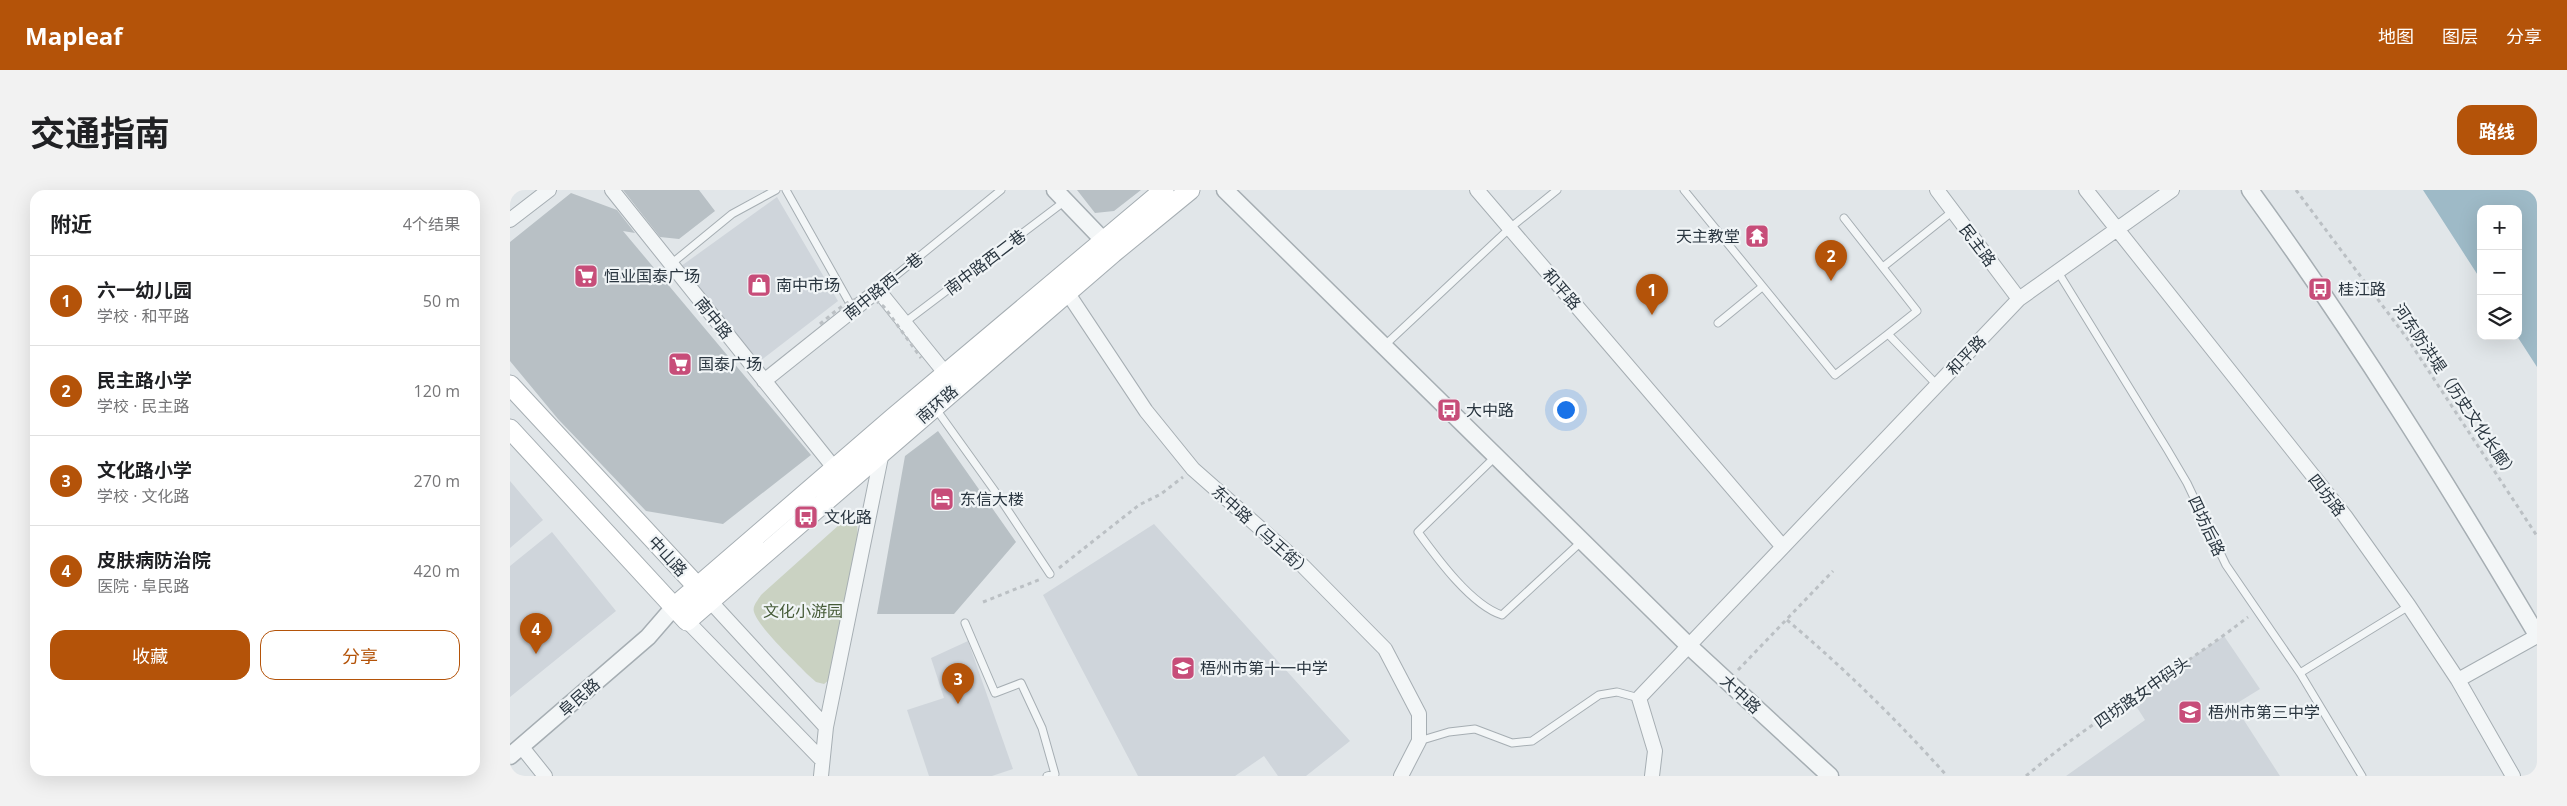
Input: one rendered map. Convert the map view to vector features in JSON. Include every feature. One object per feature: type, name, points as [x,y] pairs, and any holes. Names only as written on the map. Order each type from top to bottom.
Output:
[{"type":"main road","name":"南环路","points":[[704,594],[835,469],[1164,190]]},
{"type":"main road","name":"南环路","points":[[680,614],[882,452],[1066,292],[1190,190]]},
{"type":"main road","name":"中山路","points":[[510,385],[704,594]]},
{"type":"main road","name":"中山路","points":[[510,429],[680,614]]},
{"type":"street","points":[[510,220],[549,190]]},
{"type":"street","name":"南中路","points":[[612,190],[835,469]]},
{"type":"street","name":"大中路","points":[[1224,190],[1689,646],[1830,776]]},
{"type":"street","name":"和平路","points":[[1477,190],[1783,547]]},
{"type":"street","name":"民主路","points":[[1937,190],[2019,299]]},
{"type":"street","name":"四坊路","points":[[2086,190],[2345,516],[2409,606],[2458,680],[2513,776]]},
{"type":"street","name":"和平路","points":[[1639,698],[2019,299],[2172,190]]},
{"type":"street","points":[[2250,190],[2307,268],[2476,532],[2537,635],[2458,680]]},
{"type":"street","points":[[1060,195],[1104,241]]},
{"type":"street","points":[[878,290],[946,374]]},
{"type":"street","name":"南中路西一巷","points":[[764,381],[878,290]]},
{"type":"street","name":"东中路（马王街）","points":[[1066,292],[1146,411],[1194,469],[1303,566],[1385,649],[1419,714],[1419,741],[1401,776]]},
{"type":"street","points":[[822,776],[821,759],[826,727],[882,452]]},
{"type":"street","name":"中山路","points":[[704,594],[826,727]]},
{"type":"street","name":"中山路","points":[[680,614],[821,759]]},
{"type":"street","name":"阜民路","points":[[516,751],[648,638],[680,614]]},
{"type":"street","points":[[1639,698],[1655,751],[1652,776]]},
{"type":"street","points":[[516,751],[545,776]]},
{"type":"lane","points":[[671,264],[732,214],[776,190]]},
{"type":"lane","points":[[786,190],[853,309]]},
{"type":"lane","name":"南中路西一巷","points":[[878,290],[1001,190]]},
{"type":"lane","points":[[1384,346],[1510,228],[1558,190]]},
{"type":"lane","points":[[1684,190],[1835,375],[1917,311],[1844,218]]},
{"type":"lane","name":"南中路西二巷","points":[[904,323],[1060,195]]},
{"type":"lane","points":[[1883,267],[1952,211]]},
{"type":"lane","name":"四坊后路","points":[[2058,272],[2187,483],[2226,565],[2258,609],[2300,674],[2362,776]]},
{"type":"lane","points":[[1718,323],[1762,287]]},
{"type":"lane","points":[[1888,334],[1937,385]]},
{"type":"lane","points":[[935,406],[1050,574]]},
{"type":"lane","points":[[1496,456],[1418,532],[1440,564],[1488,611],[1502,615],[1582,541]]},
{"type":"lane","points":[[2300,674],[2409,606]]},
{"type":"lane","points":[[965,623],[995,693],[1021,683],[1042,728],[1055,774],[1047,776]]},
{"type":"lane","points":[[1419,741],[1449,732],[1475,729],[1512,743],[1532,741],[1599,695],[1617,692],[1639,698]]},
{"type":"path","name":"河东防洪堤（历史文化长廊）","points":[[2296,190],[2409,341],[2537,536]]},
{"type":"path","points":[[820,324],[849,301],[858,297],[867,297],[879,302],[885,308],[921,358]]},
{"type":"path","points":[[983,602],[1050,574],[1139,505],[1161,494],[1194,469]]},
{"type":"path","points":[[1727,681],[1833,571]]},
{"type":"path","name":"四坊路女中码头","points":[[2026,776],[2131,698],[2224,636],[2258,609]]},
{"type":"path","points":[[1787,620],[1850,674],[1897,720],[1947,776]]},
{"type":"shaded area","name":"南中市场","points":[[777,197],[838,301],[756,364],[677,269]]},
{"type":"shaded area","points":[[510,481],[543,520],[510,548]]},
{"type":"shaded area","name":"梧州市第十一中学","points":[[1154,524],[1350,741],[1306,776],[1278,776],[1264,756],[1235,776],[1138,776],[1043,595]]},
{"type":"shaded area","points":[[552,532],[616,611],[510,697],[510,566]]},
{"type":"shaded area","name":"梧州市第三中学","points":[[2224,636],[2260,689],[2234,705],[2280,776],[2066,776],[2145,720],[2131,698]]},
{"type":"shaded area","points":[[968,641],[1013,769],[992,776],[929,776],[907,710],[944,698],[931,658]]},
{"type":"green space","name":"文化小游园","points":[[849,516],[852,516],[857,523],[858,540],[829,680],[824,684],[816,682],[778,644],[757,619],[754,608],[761,595]]},
{"type":"water","points":[[2423,190],[2537,190],[2537,367],[2520,340],[2522,340],[2522,205],[2477,205],[2477,274]]},
{"type":"building","points":[[623,190],[699,190],[715,211],[679,239],[660,237]]},
{"type":"building","points":[[1077,190],[1141,190],[1114,211],[1095,213]]},
{"type":"building","points":[[571,193],[617,210],[635,233],[623,231],[811,455],[723,524],[646,511],[558,419],[510,361],[510,242]]},
{"type":"building","name":"东信大楼","points":[[938,431],[1016,542],[954,614],[877,614],[905,456]]},
{"type":"place","name":"天主教堂","points":[[1757,236]]},
{"type":"place","name":"恒业国泰广场","points":[[586,276]]},
{"type":"place","name":"民主路小学","points":[[1831,281]]},
{"type":"place","name":"南中市场","points":[[759,285]]},
{"type":"place","name":"桂江路","points":[[2320,289]]},
{"type":"place","name":"六一幼儿园","points":[[1652,315]]},
{"type":"place","name":"国泰广场","points":[[680,364]]},
{"type":"place","name":"大中路","points":[[1449,410]]},
{"type":"place","name":"东信大楼","points":[[942,499]]},
{"type":"place","name":"文化路","points":[[806,517]]},
{"type":"place","name":"皮肤病防治院","points":[[536,654]]},
{"type":"place","name":"梧州市第十一中学","points":[[1183,668]]},
{"type":"place","name":"文化路小学","points":[[958,704]]},
{"type":"place","name":"梧州市第三中学","points":[[2190,712]]}]
